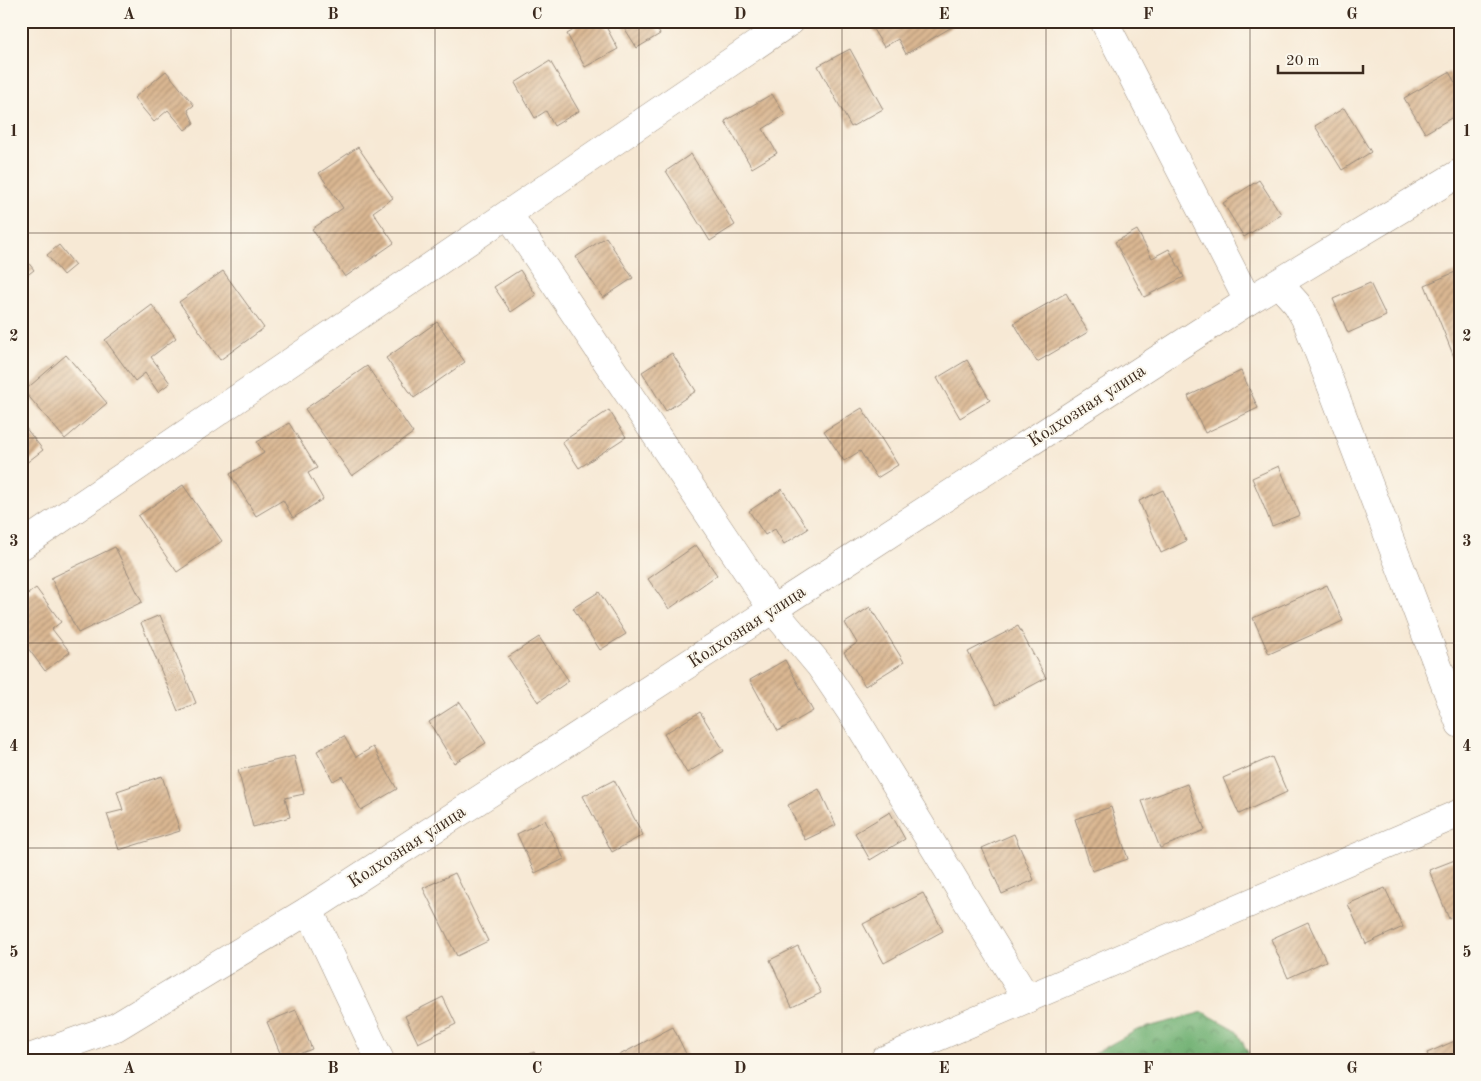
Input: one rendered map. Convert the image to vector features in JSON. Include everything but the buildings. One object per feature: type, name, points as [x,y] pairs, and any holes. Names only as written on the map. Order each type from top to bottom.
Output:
[{"type":"street","points":[[21,546],[791,21]]},
{"type":"street","points":[[1104,21],[1248,301]]},
{"type":"street","name":"Колхозная улица","points":[[24,1060],[116,1028],[310,910],[1248,301],[1460,173]]},
{"type":"street","points":[[509,215],[773,610],[792,630],[820,666],[857,721],[1027,998]]},
{"type":"street","points":[[1279,284],[1297,304],[1307,322],[1460,724]]},
{"type":"street","points":[[884,1060],[1460,813]]},
{"type":"street","points":[[310,910],[380,1060]]},
{"type":"green space","points":[[1203,1012],[1236,1030],[1252,1060],[1082,1060],[1137,1030]]}]
